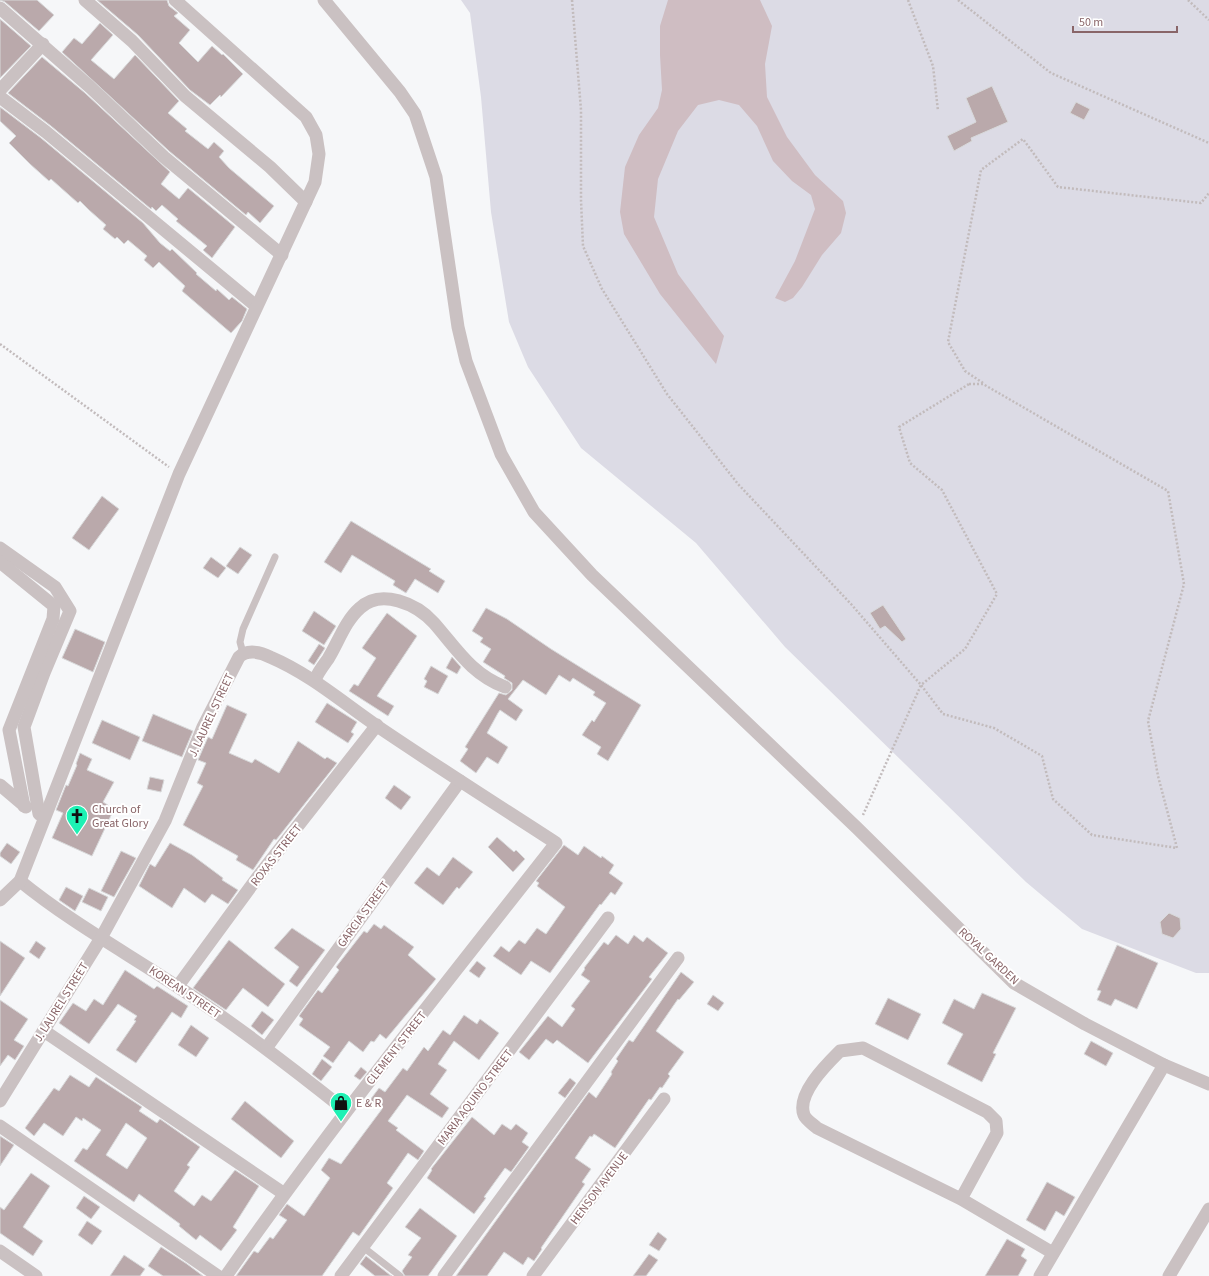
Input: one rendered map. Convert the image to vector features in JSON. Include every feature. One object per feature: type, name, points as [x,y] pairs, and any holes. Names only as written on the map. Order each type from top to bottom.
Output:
[{"type":"street","points":[[86,0],[132,42],[185,96],[270,167],[306,202]]},
{"type":"street","points":[[0,900],[20,880],[42,815],[180,474],[256,306],[282,255],[315,182],[319,154],[316,135],[306,117],[175,0]]},
{"type":"street","name":"ROYAL GARDEN","points":[[324,0],[400,92],[415,114],[436,177],[458,327],[466,361],[501,454],[534,512],[592,575],[857,828],[1014,983],[1085,1024],[1164,1065],[1209,1084]]},
{"type":"street","points":[[0,8],[43,44],[164,157],[282,255]]},
{"type":"street","points":[[0,90],[43,44]]},
{"type":"street","points":[[0,97],[46,132],[256,306]]},
{"type":"street","points":[[0,548],[54,606],[24,727],[42,815]]},
{"type":"street","points":[[0,562],[24,573]]},
{"type":"street","points":[[315,680],[345,628],[360,607],[375,600],[398,600],[416,609],[432,621],[465,661],[491,682],[505,687]]},
{"type":"street","points":[[243,653],[253,652],[270,656],[315,680],[376,725],[460,781]]},
{"type":"street","name":"J. LAUREL STREET","points":[[0,1101],[101,938],[165,821],[203,727],[239,657],[243,653]]},
{"type":"street","points":[[24,806],[9,730],[38,671]]},
{"type":"street","name":"ROXAS STREET","points":[[178,986],[257,878],[376,725]]},
{"type":"street","name":"CLEMENT STREET","points":[[226,1276],[283,1193],[556,843],[460,781]]},
{"type":"street","name":"GARCIA STREET","points":[[267,1047],[460,781]]},
{"type":"street","points":[[0,785],[24,806],[42,815]]},
{"type":"street","name":"KOREAN STREET","points":[[20,880],[101,938],[178,986],[267,1047],[346,1111]]},
{"type":"street","name":"MARIA AQUINO STREET","points":[[341,1276],[608,918]]},
{"type":"street","points":[[444,1276],[678,958]]},
{"type":"street","points":[[44,1031],[283,1193]]},
{"type":"street","points":[[962,1199],[997,1133],[996,1121],[987,1112],[863,1048],[840,1051],[813,1082],[806,1096],[803,1110],[805,1116],[817,1128],[962,1199],[1053,1253]]},
{"type":"street","points":[[1040,1276],[1164,1065]]},
{"type":"street","name":"HENSON AVENUE","points":[[533,1276],[664,1099]]},
{"type":"street","points":[[0,1126],[218,1276]]},
{"type":"street","points":[[1169,1276],[1209,1209]]},
{"type":"street","points":[[0,1251],[36,1276]]},
{"type":"lane","points":[[243,653],[240,642],[243,629],[275,556]]},
{"type":"lane","points":[[363,1247],[400,1276]]},
{"type":"path","points":[[572,0],[581,110],[581,200],[583,246],[602,289],[667,394],[724,466],[809,561],[851,604],[921,685],[943,714],[994,728],[1042,756],[1053,799],[1092,835],[1177,848],[1158,776],[1148,721],[1184,584],[1168,491],[984,384],[965,370],[948,342],[981,170],[1023,139],[1058,187],[1201,203],[1209,193]]},
{"type":"path","points":[[908,0],[933,66],[938,111]]},
{"type":"path","points":[[958,0],[1051,73],[1209,143]]},
{"type":"path","points":[[1188,0],[1209,20]]},
{"type":"path","points":[[0,344],[180,474]]},
{"type":"path","points":[[857,828],[921,685],[965,649],[997,594],[942,490],[910,463],[899,427],[969,384],[984,384]]},
{"type":"shaded area","points":[[461,0],[1209,0],[1209,973],[1196,973],[1082,929],[1026,882],[785,647],[696,543],[581,448],[528,367],[509,322],[491,212],[481,97],[470,13]]},
{"type":"shaded area","points":[[668,0],[760,0],[772,26],[765,64],[767,97],[787,137],[815,175],[843,201],[846,213],[841,233],[822,255],[802,287],[793,298],[785,302],[775,298],[795,261],[815,209],[811,195],[792,181],[773,161],[757,126],[739,105],[719,100],[698,105],[678,131],[658,179],[654,217],[678,274],[724,336],[716,364],[660,294],[624,234],[620,212],[625,167],[639,135],[658,108],[662,90],[660,26]]},
{"type":"building","points":[[0,0],[37,0],[54,15],[39,31],[5,2]]},
{"type":"building","points":[[97,0],[167,0],[169,6],[178,13],[174,16],[190,30],[179,43],[198,62],[212,46],[222,55],[223,54],[243,74],[221,97],[220,95],[210,105],[190,90],[138,35]]},
{"type":"building","points":[[0,19],[31,46],[0,78]]},
{"type":"building","points":[[100,23],[113,35],[91,60],[114,79],[135,55],[179,101],[168,113],[187,129],[185,131],[208,149],[214,142],[224,151],[219,157],[229,168],[274,206],[260,223],[248,212],[246,215],[169,151],[62,52],[74,38],[82,44]]},
{"type":"building","points":[[42,57],[85,93],[170,172],[161,184],[179,199],[188,188],[235,227],[212,258],[203,250],[207,246],[176,221],[178,219],[162,205],[156,211],[152,207],[151,209],[51,126],[8,93]]},
{"type":"building","points":[[992,86],[1008,122],[971,138],[972,141],[954,151],[947,136],[976,122],[966,98]]},
{"type":"building","points":[[1076,102],[1090,109],[1084,120],[1070,113]]},
{"type":"building","points":[[0,107],[41,138],[143,223],[160,243],[170,251],[172,249],[197,273],[196,274],[216,291],[217,289],[229,300],[232,297],[247,309],[242,321],[231,333],[182,291],[185,286],[159,262],[153,268],[144,260],[147,256],[128,240],[124,244],[117,237],[115,239],[103,229],[106,225],[80,201],[78,203],[51,179],[49,181],[30,164],[9,143],[16,136],[0,121]]},
{"type":"building","points":[[102,496],[119,509],[89,550],[72,538]]},
{"type":"building","points":[[351,521],[431,569],[429,571],[445,581],[438,593],[415,579],[406,593],[393,585],[395,581],[352,555],[341,573],[324,562]]},
{"type":"building","points":[[240,547],[252,555],[238,574],[226,566]]},
{"type":"building","points":[[211,557],[226,568],[218,578],[203,568]]},
{"type":"building","points":[[883,605],[906,639],[902,642],[885,626],[880,629],[870,613]]},
{"type":"building","points":[[486,608],[507,619],[551,649],[641,705],[608,761],[597,754],[601,747],[582,735],[592,720],[594,722],[606,703],[593,695],[595,692],[573,678],[570,682],[559,675],[546,695],[523,680],[508,699],[523,710],[516,721],[500,710],[487,733],[508,747],[498,764],[487,757],[476,773],[460,761],[468,749],[465,747],[499,693],[506,695],[512,690],[512,683],[504,678],[505,676],[483,662],[491,649],[480,642],[483,638],[472,631]]},
{"type":"building","points":[[314,611],[336,626],[324,645],[302,631]]},
{"type":"building","points":[[387,613],[417,636],[377,696],[394,706],[388,716],[349,691],[354,684],[358,686],[376,658],[362,648]]},
{"type":"building","points":[[75,629],[105,642],[93,672],[62,658]]},
{"type":"building","points":[[319,644],[325,648],[314,665],[308,661]]},
{"type":"building","points":[[452,657],[461,667],[457,674],[446,668]]},
{"type":"building","points":[[431,666],[448,676],[438,694],[424,687],[427,681],[424,679]]},
{"type":"building","points":[[327,703],[357,722],[351,732],[354,734],[348,743],[315,722]]},
{"type":"building","points":[[227,705],[247,714],[229,753],[252,763],[255,759],[279,773],[298,741],[325,759],[327,757],[337,763],[276,840],[274,839],[253,870],[236,860],[238,856],[183,825],[203,786],[197,783],[206,763],[198,760],[208,737],[212,739]]},
{"type":"building","points":[[153,714],[193,731],[182,757],[142,741]]},
{"type":"building","points":[[102,720],[140,737],[130,760],[92,743]]},
{"type":"building","points":[[80,753],[92,759],[87,770],[114,782],[103,802],[114,809],[92,856],[52,838],[63,813],[56,810],[66,785],[68,786],[77,765],[76,764]]},
{"type":"building","points":[[150,777],[164,780],[161,792],[147,789]]},
{"type":"building","points":[[394,785],[411,797],[401,810],[385,798]]},
{"type":"building","points":[[497,837],[514,852],[516,850],[525,859],[513,872],[488,847]]},
{"type":"building","points":[[7,843],[20,852],[11,864],[0,856],[0,853]]},
{"type":"building","points":[[170,843],[192,855],[223,878],[222,880],[238,890],[228,904],[212,894],[205,903],[184,888],[172,908],[139,886],[150,864],[155,867]]},
{"type":"building","points":[[564,845],[578,855],[584,846],[601,858],[602,856],[614,865],[609,873],[623,883],[615,895],[611,892],[601,905],[600,904],[550,973],[531,961],[521,975],[493,956],[501,946],[509,952],[519,940],[525,944],[537,928],[546,934],[565,907],[537,886],[539,883],[536,881]]},
{"type":"building","points":[[121,851],[136,858],[114,897],[101,891]]},
{"type":"building","points":[[453,857],[473,872],[459,889],[457,887],[443,905],[414,883],[427,867],[439,876]]},
{"type":"building","points":[[66,887],[83,896],[75,911],[59,900]]},
{"type":"building","points":[[89,888],[108,897],[101,911],[82,902]]},
{"type":"building","points":[[1169,913],[1180,918],[1181,929],[1173,938],[1162,934],[1160,922]]},
{"type":"building","points":[[374,924],[381,929],[384,925],[414,947],[408,955],[436,979],[386,1039],[380,1034],[374,1042],[371,1041],[363,1052],[349,1041],[333,1063],[323,1056],[330,1047],[299,1025],[303,1019],[299,1016],[318,990],[322,993],[339,970],[336,967],[364,931],[367,933]]},
{"type":"building","points":[[292,928],[325,950],[297,987],[289,981],[299,967],[274,948]]},
{"type":"building","points":[[616,935],[628,944],[634,935],[643,942],[647,937],[668,953],[649,977],[652,979],[588,1063],[557,1040],[553,1044],[546,1039],[529,1060],[519,1052],[548,1016],[562,1027],[575,1009],[571,1006],[590,981],[581,975],[585,969],[584,968],[604,942],[608,945]]},
{"type":"building","points":[[229,940],[285,984],[268,1007],[243,988],[226,1010],[193,988]]},
{"type":"building","points":[[0,941],[25,958],[0,996]]},
{"type":"building","points":[[36,941],[46,948],[39,959],[29,952]]},
{"type":"building","points":[[1117,945],[1158,963],[1137,1009],[1115,999],[1111,1006],[1097,1000],[1101,991],[1097,990]]},
{"type":"building","points":[[477,961],[486,968],[479,978],[469,971]]},
{"type":"building","points":[[125,970],[154,989],[157,986],[188,1006],[181,1018],[172,1012],[136,1063],[116,1050],[136,1021],[134,1020],[137,1016],[118,1004],[89,1044],[59,1023],[73,1003],[86,1011],[94,999],[103,1005]]},
{"type":"building","points":[[681,972],[694,982],[679,1000],[678,999],[656,1031],[684,1052],[668,1074],[670,1076],[662,1088],[660,1087],[651,1100],[649,1099],[615,1148],[594,1134],[592,1137],[590,1136],[575,1158],[591,1169],[582,1182],[585,1184],[541,1248],[542,1249],[534,1261],[528,1257],[523,1265],[504,1252],[487,1276],[456,1276],[589,1092],[596,1098],[612,1074],[611,1072],[618,1061],[616,1059],[629,1040],[633,1042]]},
{"type":"building","points":[[982,993],[1016,1008],[993,1053],[996,1054],[982,1082],[947,1064],[963,1034],[942,1023],[954,999],[974,1009]]},
{"type":"building","points":[[713,995],[724,1003],[718,1011],[707,1004]]},
{"type":"building","points":[[888,998],[921,1014],[908,1040],[875,1024]]},
{"type":"building","points":[[0,1000],[28,1019],[14,1040],[24,1046],[15,1060],[8,1055],[0,1066]]},
{"type":"building","points":[[262,1011],[274,1020],[262,1035],[251,1026]]},
{"type":"building","points":[[464,1015],[477,1024],[480,1019],[499,1033],[479,1060],[454,1041],[438,1064],[447,1070],[430,1094],[449,1108],[442,1118],[407,1095],[388,1121],[398,1128],[396,1130],[424,1151],[418,1160],[408,1153],[387,1183],[393,1188],[359,1236],[353,1232],[322,1276],[236,1276],[254,1251],[258,1253],[270,1237],[273,1239],[287,1220],[279,1215],[287,1204],[304,1216],[330,1178],[321,1170],[329,1158],[341,1164],[382,1109],[370,1100],[379,1088],[385,1092],[403,1068],[407,1071],[424,1047],[428,1051],[443,1030],[450,1035]]},
{"type":"building","points":[[191,1025],[209,1038],[196,1057],[178,1045]]},
{"type":"building","points":[[1091,1041],[1113,1053],[1106,1066],[1084,1054]]},
{"type":"building","points":[[322,1059],[332,1067],[321,1081],[312,1074]]},
{"type":"building","points":[[361,1067],[367,1072],[360,1080],[354,1076]]},
{"type":"building","points":[[70,1075],[89,1087],[96,1077],[142,1107],[139,1111],[157,1123],[160,1119],[200,1147],[187,1165],[190,1167],[174,1191],[194,1206],[202,1195],[211,1201],[235,1170],[259,1186],[233,1227],[237,1230],[221,1251],[200,1235],[196,1240],[179,1226],[180,1224],[139,1194],[134,1202],[74,1161],[83,1148],[87,1150],[101,1130],[83,1118],[82,1121],[76,1117],[63,1136],[44,1123],[34,1136],[25,1128],[54,1088],[59,1091]],"holes":[[[126,1123],[147,1138],[127,1169],[106,1155]]]},
{"type":"building","points":[[570,1078],[576,1083],[565,1098],[558,1093]]},
{"type":"building","points":[[245,1101],[294,1141],[281,1158],[231,1119]]},
{"type":"building","points":[[472,1117],[494,1135],[502,1124],[511,1130],[516,1124],[528,1133],[522,1142],[529,1147],[511,1172],[505,1168],[484,1197],[486,1198],[474,1214],[427,1178],[432,1170],[431,1169]]},
{"type":"building","points":[[0,1136],[14,1145],[0,1166]]},
{"type":"building","points":[[31,1173],[50,1186],[23,1227],[43,1241],[33,1256],[0,1233],[0,1207],[4,1210]]},
{"type":"building","points":[[1047,1182],[1075,1197],[1064,1216],[1056,1211],[1045,1231],[1026,1220]]},
{"type":"building","points":[[84,1196],[100,1207],[91,1219],[76,1208]]},
{"type":"building","points":[[420,1208],[457,1236],[428,1276],[405,1276],[402,1271],[412,1257],[408,1255],[421,1238],[405,1227]]},
{"type":"building","points":[[87,1221],[102,1231],[92,1245],[78,1235]]},
{"type":"building","points":[[658,1232],[667,1239],[659,1251],[649,1245]]},
{"type":"building","points":[[1007,1239],[1025,1249],[1021,1256],[1027,1260],[1018,1276],[985,1276]]},
{"type":"building","points":[[161,1247],[203,1276],[163,1276],[148,1266]]},
{"type":"building","points":[[649,1254],[658,1260],[646,1276],[633,1276]]},
{"type":"building","points":[[124,1255],[145,1269],[140,1276],[110,1276]]},
{"type":"building","points":[[366,1256],[392,1276],[375,1276],[360,1264]]},
{"type":"place","name":"Church of Great Glory","points":[[77,836]]},
{"type":"place","name":"E & R","points":[[341,1122]]}]
